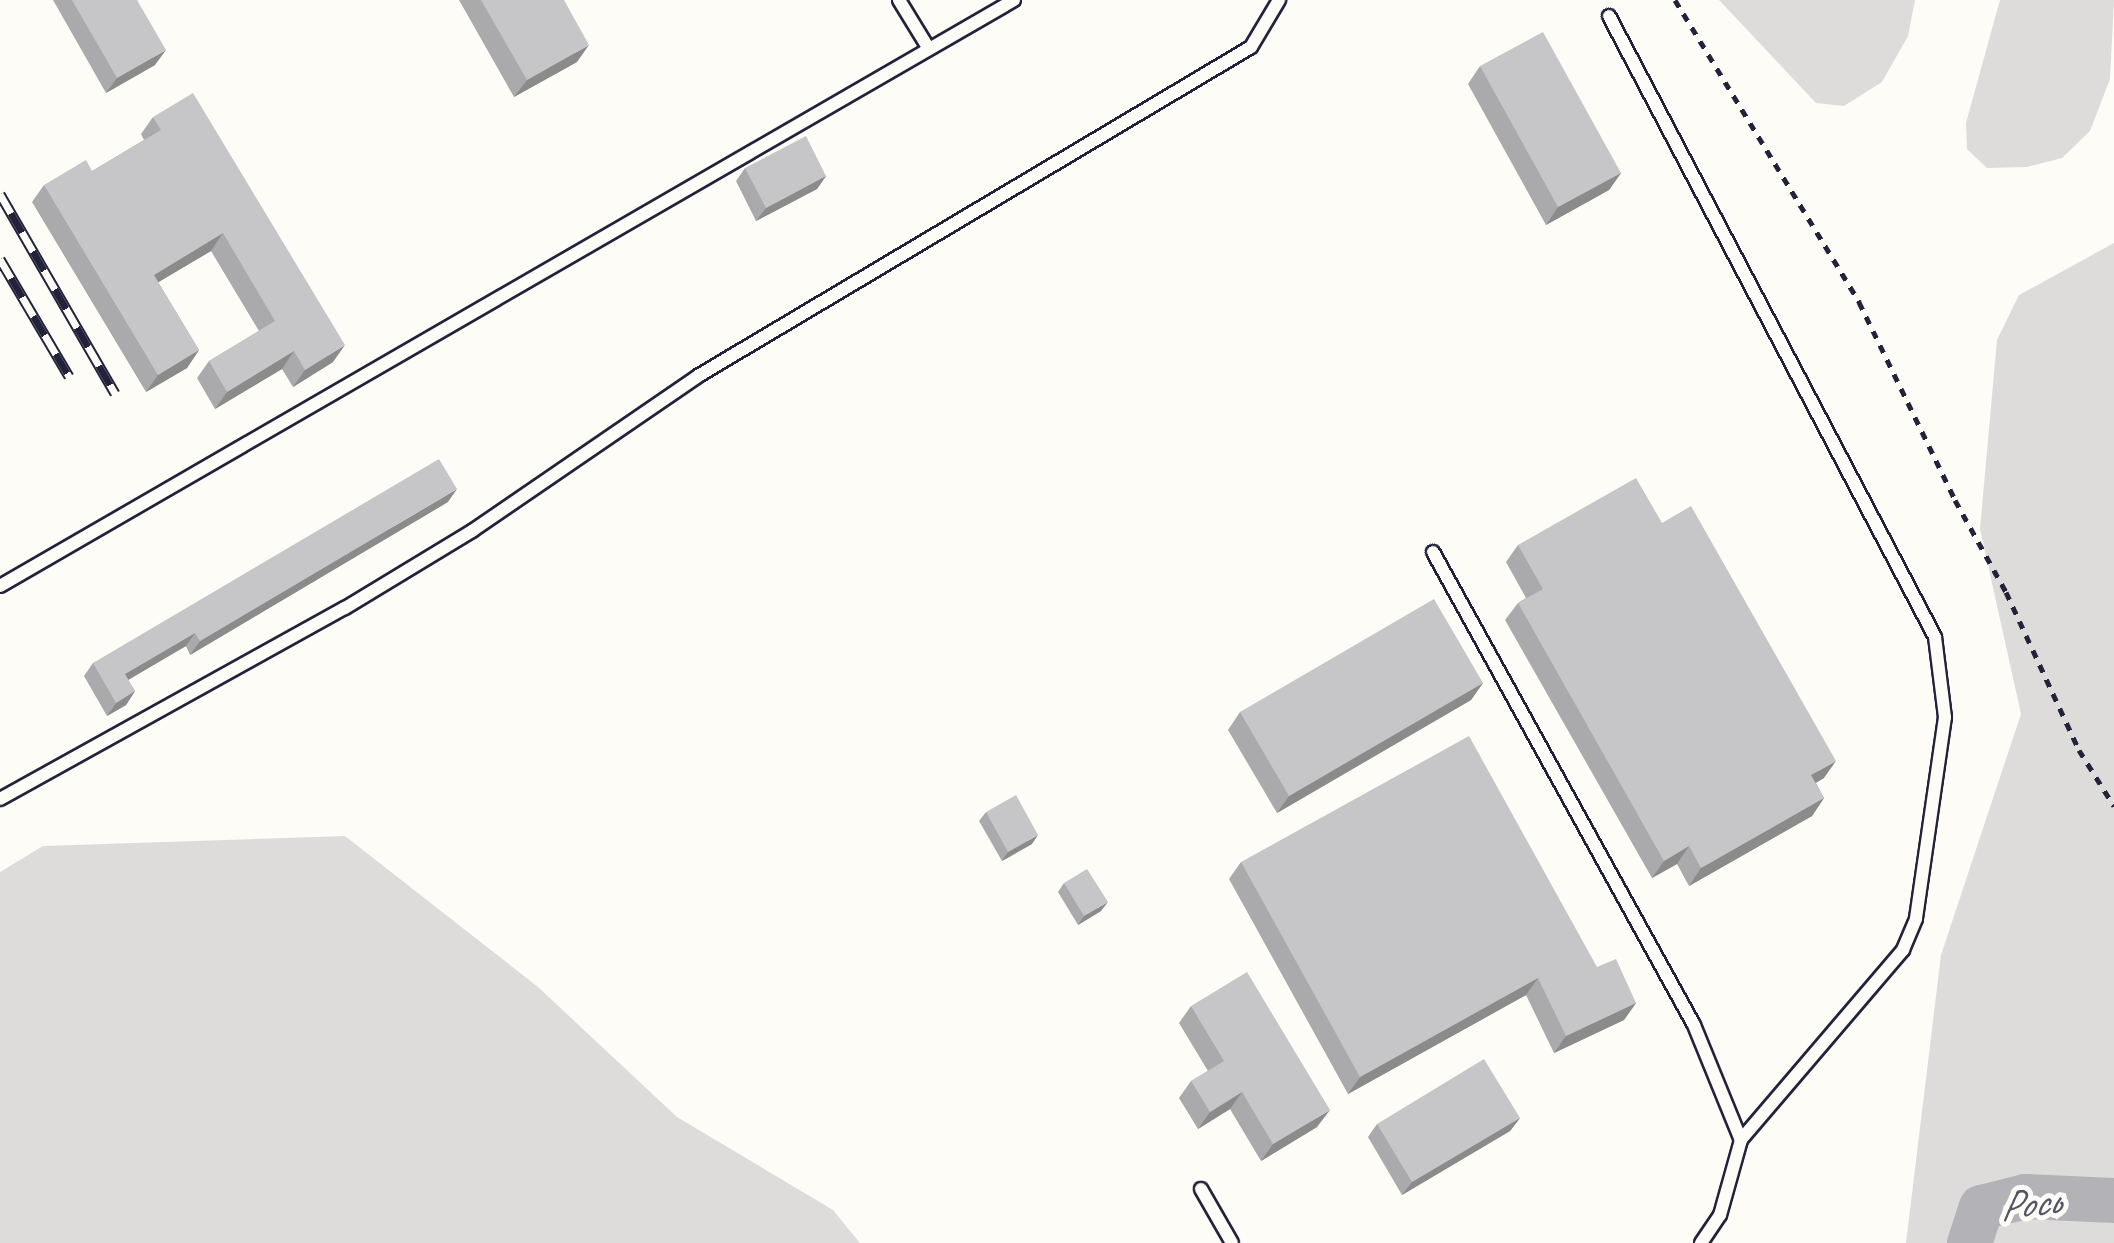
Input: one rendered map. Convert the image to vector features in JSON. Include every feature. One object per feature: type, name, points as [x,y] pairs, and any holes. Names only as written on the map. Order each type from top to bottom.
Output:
[{"type":"lane","points":[[899,0],[929,50]]},
{"type":"lane","points":[[0,586],[1014,0]]},
{"type":"lane","points":[[0,799],[345,608],[472,531],[698,376],[1251,47],[1278,0]]},
{"type":"lane","points":[[1610,16],[1935,637],[1945,717],[1916,919],[1902,950],[1740,1140],[1720,1215],[1701,1243]]},
{"type":"lane","points":[[1434,552],[1694,1025],[1740,1140]]},
{"type":"lane","points":[[1201,1190],[1232,1243]]},
{"type":"path","points":[[1675,0],[1859,302],[1955,500],[2006,592],[2078,750],[2114,806]]},
{"type":"shaded area","points":[[1719,0],[1915,0],[1908,36],[1882,82],[1844,106],[1816,103]]},
{"type":"shaded area","points":[[2000,0],[2114,0],[2110,79],[2090,131],[2062,158],[2027,167],[1987,168],[1967,149],[1966,123]]},
{"type":"shaded area","points":[[2114,243],[2114,1243],[1906,1243],[1941,955],[2021,714],[1980,529],[1997,340],[2019,295]]},
{"type":"shaded area","points":[[345,836],[538,987],[677,1117],[833,1210],[860,1243],[0,1243],[0,872],[43,846]]},
{"type":"building","points":[[72,0],[137,0],[166,50],[117,78]]},
{"type":"building","points":[[481,0],[564,0],[589,45],[527,80]]},
{"type":"building","points":[[1543,32],[1621,173],[1558,207],[1480,66]]},
{"type":"building","points":[[193,93],[345,345],[305,370],[294,351],[227,392],[209,361],[275,321],[223,233],[154,275],[199,350],[158,375],[44,185],[86,160],[92,171],[161,130],[153,117]]},
{"type":"building","points":[[806,136],[826,176],[766,208],[745,168]]},
{"type":"building","points":[[439,459],[457,489],[200,641],[195,633],[125,674],[135,691],[116,703],[93,663]]},
{"type":"building","points":[[1636,478],[1662,523],[1691,506],[1836,761],[1811,775],[1824,798],[1701,868],[1689,846],[1664,861],[1518,603],[1543,589],[1518,545]]},
{"type":"building","points":[[1434,599],[1483,683],[1289,796],[1240,712]]},
{"type":"building","points":[[1469,736],[1597,967],[1616,959],[1636,1003],[1566,1036],[1538,978],[1360,1077],[1241,862]]},
{"type":"building","points":[[1016,795],[1038,835],[1008,852],[986,812]]},
{"type":"building","points":[[1087,869],[1108,902],[1084,916],[1064,883]]},
{"type":"building","points":[[1247,972],[1330,1110],[1273,1144],[1242,1092],[1210,1112],[1191,1081],[1224,1061],[1191,1006]]},
{"type":"building","points":[[1484,1059],[1520,1118],[1412,1182],[1377,1124]]},
{"type":"waterway","name":"Рось","points":[[1969,1243],[1981,1207],[2025,1196],[2114,1200]]},
{"type":"railway","points":[[0,194],[115,393]]},
{"type":"railway","points":[[0,259],[69,376]]}]
